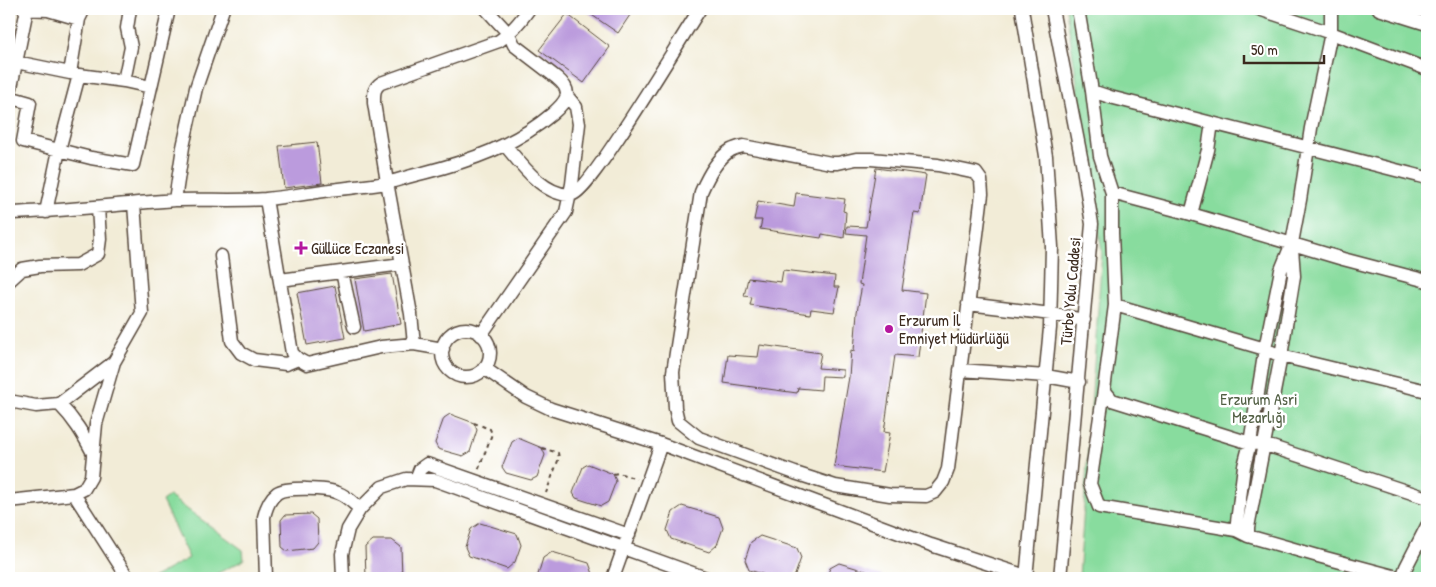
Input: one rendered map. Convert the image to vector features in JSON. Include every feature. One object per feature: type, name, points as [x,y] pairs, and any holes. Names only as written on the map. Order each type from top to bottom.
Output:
[{"type":"street","points":[[46,212],[59,150],[75,74],[82,14],[25,9],[9,97],[30,103],[23,141],[59,150],[91,158],[134,165],[169,9]]},
{"type":"street","points":[[124,81],[131,47],[127,28],[130,9]]},
{"type":"street","points":[[175,200],[183,147],[196,88],[223,9]]},
{"type":"street","points":[[9,214],[175,200],[266,199],[387,182],[452,165],[488,153],[505,145],[550,115],[562,105],[567,96],[567,91],[563,83],[514,45],[509,34],[486,9]]},
{"type":"street","points":[[414,344],[411,314],[387,182],[374,94],[377,86],[499,41],[518,26],[529,9]]},
{"type":"street","points":[[505,145],[539,182],[556,192],[574,194],[579,191],[591,177],[643,100],[700,9]]},
{"type":"street","name":"Türbe Yolu Caddesi","points":[[1022,9],[1046,156],[1052,247],[1051,314],[1026,577]]},
{"type":"street","name":"Türbe Yolu Caddesi","points":[[1052,9],[1082,162],[1092,224],[1060,578]]},
{"type":"street","points":[[1078,9],[1092,91],[1100,156],[1112,193],[1115,305],[1090,484],[1099,507],[1242,533],[1401,578],[1427,526]]},
{"type":"street","points":[[1260,9],[1427,69]]},
{"type":"street","points":[[1242,533],[1248,527],[1265,349],[1281,270],[1292,243],[1311,128],[1331,33],[1331,9]]},
{"type":"street","points":[[1379,9],[1427,24]]},
{"type":"street","points":[[16,62],[151,87]]},
{"type":"street","points":[[1092,91],[1212,124],[1427,178]]},
{"type":"street","points":[[481,335],[566,212],[579,124],[576,107],[567,96]]},
{"type":"street","points":[[1191,214],[1208,150],[1212,124]]},
{"type":"street","points":[[743,146],[831,163],[871,158],[938,165],[976,173],[981,180],[982,194],[960,370],[948,469],[943,482],[935,492],[926,496],[890,495],[835,486],[742,454],[693,434],[678,421],[675,408],[674,372],[701,192],[717,164],[729,152],[743,146]]},
{"type":"street","points":[[1112,193],[1136,198],[1342,259],[1427,281]]},
{"type":"street","points":[[266,199],[292,353],[298,359],[307,364],[381,347],[414,344],[443,348]]},
{"type":"street","points":[[9,501],[74,494],[84,489],[91,477],[96,424],[114,362],[142,313],[134,204]]},
{"type":"street","points":[[9,281],[22,269],[40,266],[78,265],[98,254],[100,239],[98,207]]},
{"type":"street","points":[[1257,444],[1281,356],[1294,276],[1292,243]]},
{"type":"street","points":[[221,256],[232,341],[237,350],[254,360],[286,364],[298,359]]},
{"type":"street","points":[[280,280],[402,264]]},
{"type":"street","points":[[342,272],[354,328]]},
{"type":"street","points":[[968,304],[1084,320]]},
{"type":"street","points":[[1115,305],[1265,349],[1281,356],[1427,391]]},
{"type":"street","points":[[469,330],[481,335],[486,340],[490,354],[484,368],[479,373],[464,377],[450,370],[442,356],[445,341],[450,335],[469,330]]},
{"type":"street","points":[[9,401],[36,406],[59,404],[114,362]]},
{"type":"street","points":[[484,368],[526,397],[552,409],[661,444],[931,546],[1026,577]]},
{"type":"street","points":[[960,370],[1046,376],[1078,382]]},
{"type":"street","points":[[1104,390],[1112,400],[1427,498]]},
{"type":"street","points":[[59,404],[71,416],[93,453]]},
{"type":"street","points":[[613,578],[661,444]]},
{"type":"street","points":[[416,479],[420,469],[427,464],[629,535]]},
{"type":"street","points":[[343,578],[342,554],[348,529],[360,509],[382,487],[406,479],[435,480],[706,578]]},
{"type":"street","points":[[266,578],[264,517],[266,508],[277,493],[284,490],[330,490],[347,497],[360,509]]},
{"type":"street","points":[[74,494],[128,578]]},
{"type":"path","points":[[474,423],[490,429],[492,434],[475,481]]},
{"type":"path","points":[[542,448],[558,453],[560,458],[542,504]]},
{"type":"path","points":[[613,474],[619,473],[647,484]]},
{"type":"green space","name":"Erzurum Asri Mezarlığı","points":[[1066,9],[1427,9],[1427,578],[1079,578],[1102,252]]},
{"type":"green space","points":[[169,496],[243,550],[244,560],[208,578],[152,578],[189,558],[162,501]]},
{"type":"building","points":[[583,9],[634,9],[618,33]]},
{"type":"building","points":[[567,14],[610,47],[584,83],[539,50]]},
{"type":"building","points":[[317,142],[322,183],[284,188],[279,146]]},
{"type":"building","name":"Erzurum İl Emniyet Müdürlüğü","points":[[876,168],[926,175],[920,214],[914,213],[902,290],[926,293],[918,357],[895,355],[884,432],[890,433],[883,472],[834,466],[849,377],[851,350],[854,351],[857,312],[862,285],[859,284],[866,235],[846,233],[847,226],[866,227]]},
{"type":"building","points":[[796,193],[845,199],[843,211],[846,212],[844,238],[822,234],[821,238],[760,229],[762,220],[754,220],[758,201],[794,207]]},
{"type":"building","points":[[783,270],[835,276],[834,287],[839,287],[834,312],[811,309],[810,314],[750,305],[752,297],[744,296],[748,278],[781,282]]},
{"type":"building","points":[[392,274],[401,324],[364,331],[355,279]]},
{"type":"building","points":[[335,286],[345,338],[307,345],[297,293]]},
{"type":"building","points":[[760,345],[821,353],[818,368],[843,370],[843,377],[822,376],[821,390],[798,388],[797,393],[724,383],[728,355],[758,357]]},
{"type":"building","points":[[450,414],[474,423],[477,430],[470,452],[463,456],[438,449],[435,443],[444,418]]},
{"type":"building","points":[[518,438],[542,448],[545,455],[537,477],[531,480],[506,473],[502,467],[512,442]]},
{"type":"building","points":[[588,464],[613,474],[616,481],[608,502],[601,506],[576,498],[573,493],[583,467]]},
{"type":"building","points":[[682,506],[719,517],[723,528],[717,545],[709,552],[671,539],[667,530],[673,512]]},
{"type":"building","points":[[311,514],[317,519],[318,542],[313,548],[287,551],[282,547],[281,520],[285,515]]},
{"type":"building","points":[[480,523],[517,534],[521,545],[515,562],[507,569],[469,556],[465,547],[471,529]]},
{"type":"building","points":[[760,536],[797,548],[801,558],[795,575],[792,578],[775,578],[749,570],[745,560],[751,542]]},
{"type":"building","points":[[373,540],[392,540],[401,547],[402,578],[366,578],[365,547]]},
{"type":"building","points":[[552,552],[589,563],[593,574],[592,578],[537,578],[543,558]]},
{"type":"building","points":[[839,563],[882,576],[882,578],[826,578],[830,568]]},
{"type":"place","name":"Güllüce Eczanesi","points":[[301,248]]},
{"type":"place","name":"Erzurum İl Emniyet Müdürlüğü","points":[[889,329]]}]
